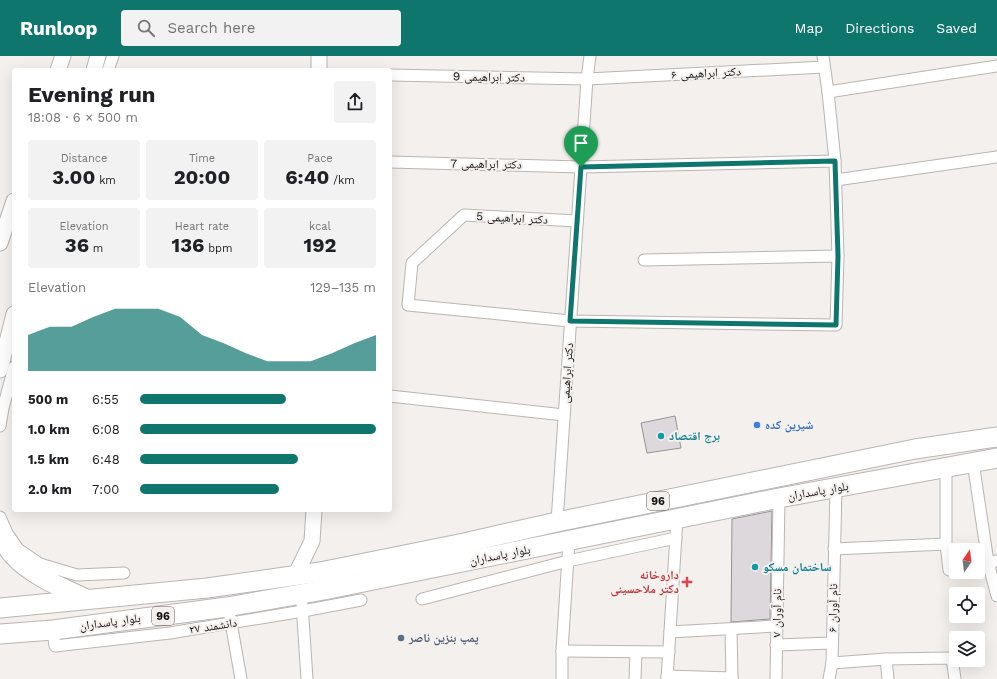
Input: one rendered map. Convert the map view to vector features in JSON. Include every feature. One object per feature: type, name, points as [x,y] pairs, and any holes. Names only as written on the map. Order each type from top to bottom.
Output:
[{"type":"highway","name":"بلوار پاسداران","points":[[0,608],[207,588],[294,576],[391,558],[556,522],[907,451],[997,437]]},
{"type":"highway","name":"بلوار پاسداران","points":[[1,635],[229,615],[302,603],[569,541],[779,498],[997,458]]},
{"type":"highway","points":[[0,535],[13,556],[32,572],[87,600]]},
{"type":"main road","points":[[59,68],[63,56]]},
{"type":"main road","points":[[95,68],[98,56]]},
{"type":"main road","points":[[319,56],[319,68]]},
{"type":"main road","points":[[0,243],[12,207]]},
{"type":"main road","points":[[0,370],[12,322]]},
{"type":"main road","points":[[294,576],[312,541],[314,512]]},
{"type":"street","points":[[109,68],[113,56]]},
{"type":"street","name":"دکتر ابراهیمی","points":[[556,522],[587,79],[590,56]]},
{"type":"street","points":[[570,321],[836,325],[838,256],[836,180],[824,56]]},
{"type":"street","points":[[828,92],[997,66]]},
{"type":"street","name":"دکتر ابراهیمی ۶","points":[[587,79],[824,67]]},
{"type":"street","name":"دکتر ابراهیمی 9","points":[[392,75],[587,79]]},
{"type":"street","points":[[836,180],[997,157]]},
{"type":"street","name":"دکتر ابراهیمی 7","points":[[392,162],[581,167],[835,161]]},
{"type":"street","name":"دکتر ابراهیمی 5","points":[[570,321],[408,305],[412,262],[464,215],[577,221]]},
{"type":"street","points":[[644,260],[838,256]]},
{"type":"street","points":[[0,426],[12,374]]},
{"type":"street","points":[[392,396],[564,415]]},
{"type":"street","points":[[973,462],[988,562],[997,596]]},
{"type":"street","points":[[946,467],[946,544],[949,570]]},
{"type":"street","name":"نام آوران ۶","points":[[829,679],[832,663],[836,488]]},
{"type":"street","name":"نام آوران ۷","points":[[776,679],[779,498]]},
{"type":"street","points":[[0,517],[18,549],[40,564],[77,575],[124,573]]},
{"type":"street","points":[[677,519],[667,678],[732,678],[731,629]]},
{"type":"street","points":[[422,598],[568,561],[676,538]]},
{"type":"street","points":[[562,679],[562,651],[569,541]]},
{"type":"street","points":[[834,549],[946,544]]},
{"type":"street","points":[[307,679],[302,603],[361,600]]},
{"type":"street","points":[[229,615],[241,679]]},
{"type":"street","points":[[670,632],[777,626]]},
{"type":"street","points":[[776,645],[832,643]]},
{"type":"street","points":[[562,651],[669,652]]},
{"type":"street","points":[[634,679],[636,652]]},
{"type":"street","points":[[832,663],[886,659],[952,658],[955,679]]},
{"type":"street","points":[[886,659],[888,679]]},
{"type":"building","name":"برج اقتصاد","points":[[675,416],[681,448],[647,453],[641,423]]},
{"type":"building","name":"ساختمان مسکو","points":[[772,511],[770,619],[731,622],[732,519]]},
{"type":"place","name":"شیرین کده","points":[[757,425]]},
{"type":"place","name":"برج اقتصاد","points":[[661,436]]},
{"type":"place","name":"ساختمان مسکو","points":[[755,567]]},
{"type":"place","name":"داروخانه دکتر ملاحسینی","points":[[687,582]]},
{"type":"place","name":"پمپ بنزین ناصر","points":[[401,638]]},
{"type":"route","points":[[835,161],[838,256],[836,325],[570,321],[581,167],[835,161]]}]
